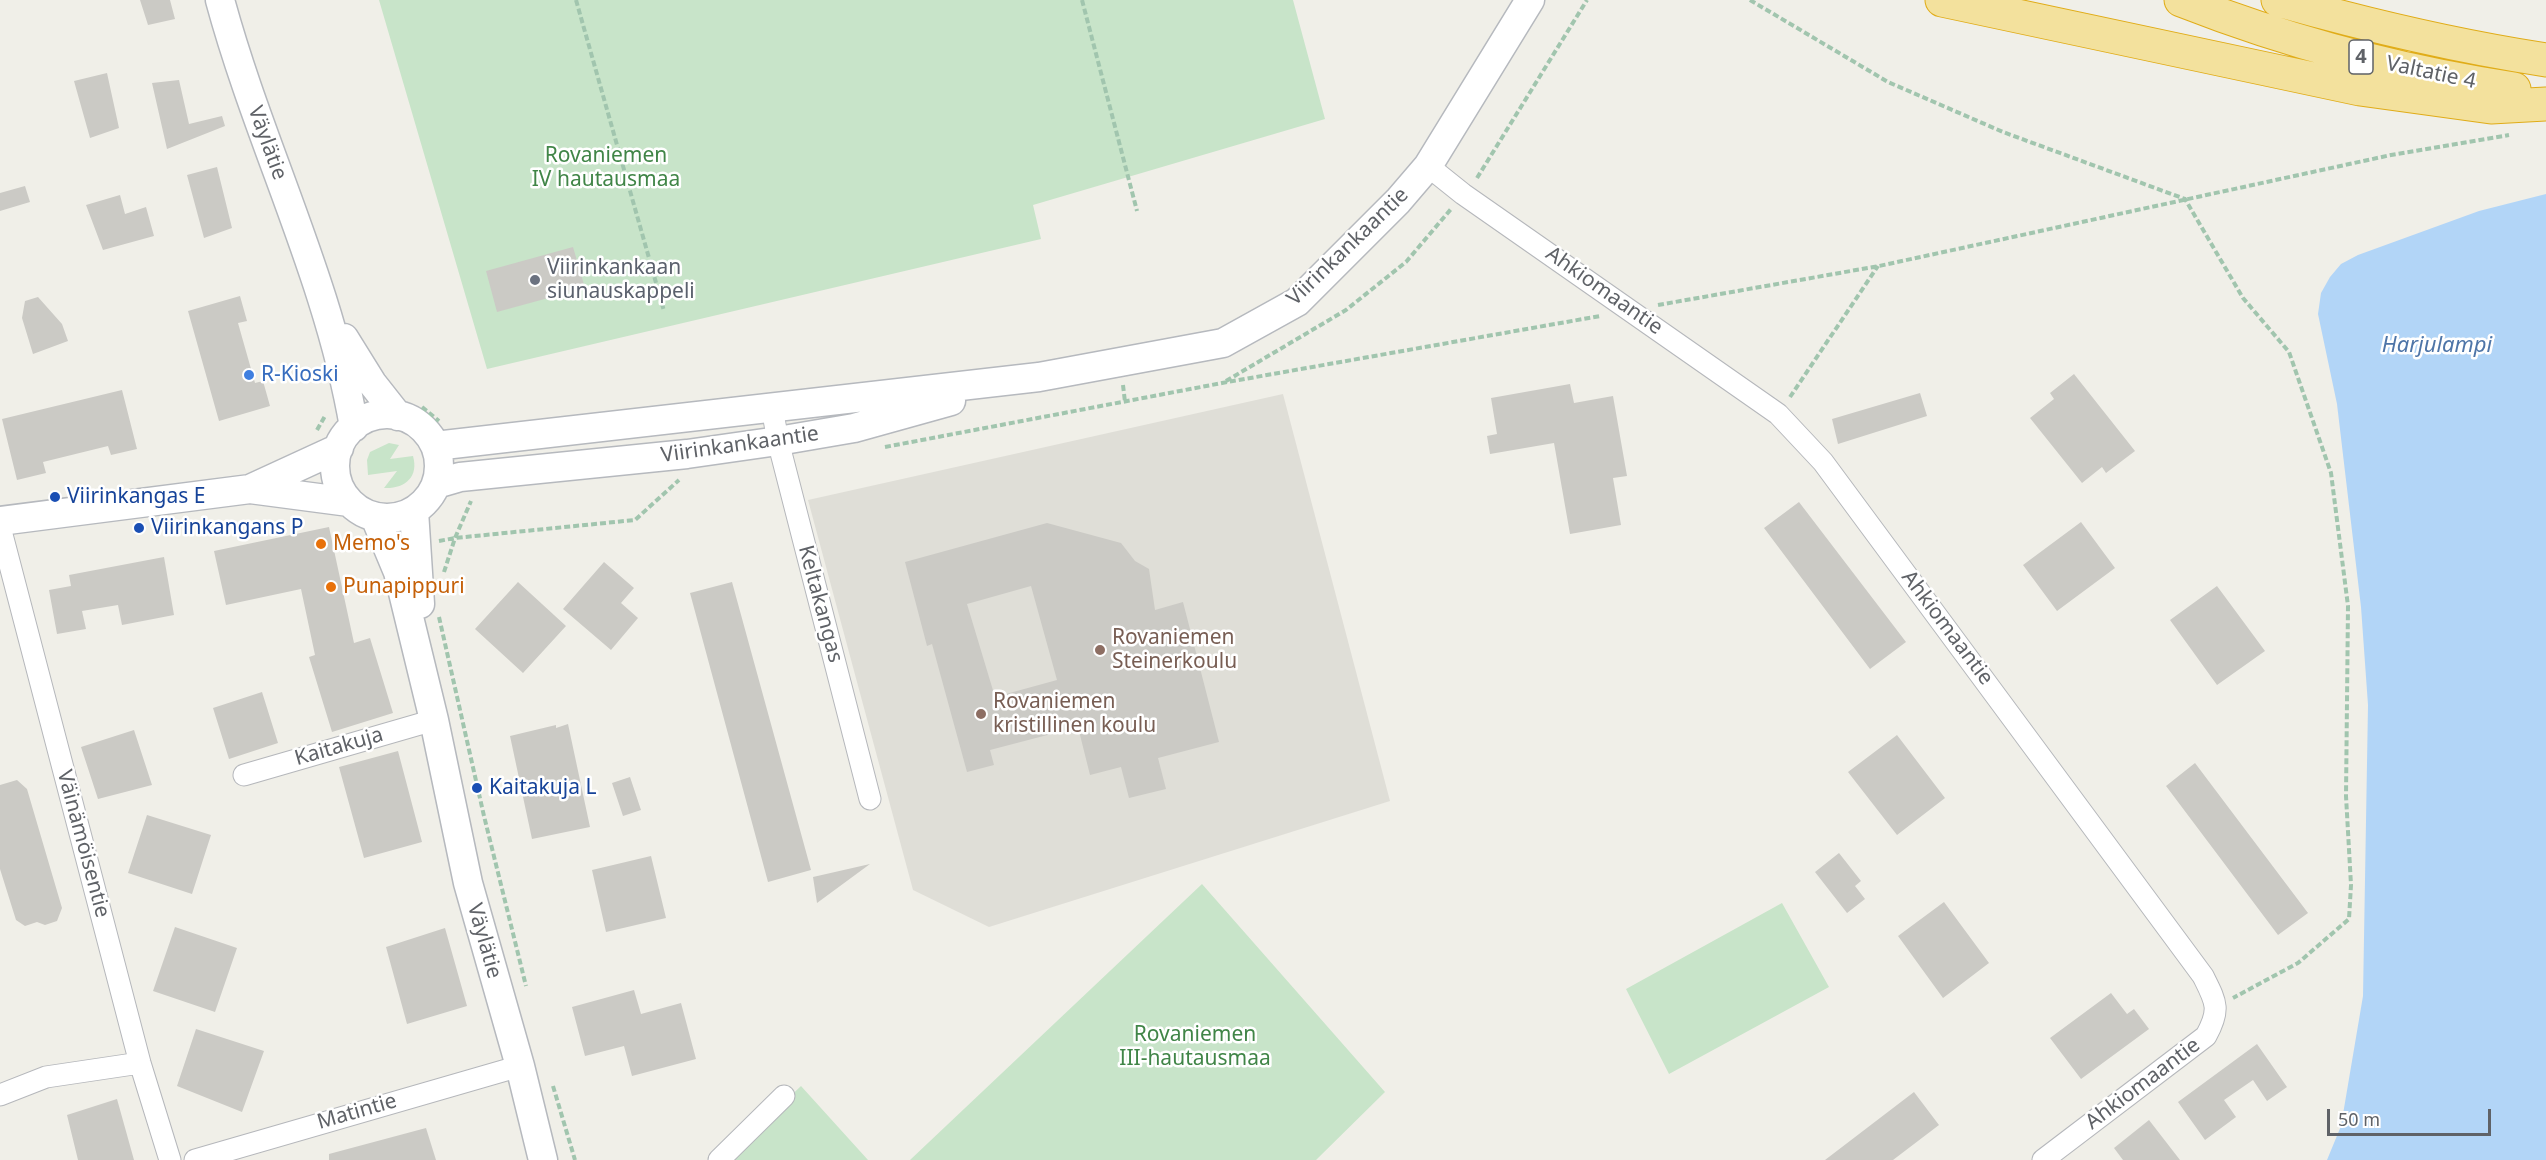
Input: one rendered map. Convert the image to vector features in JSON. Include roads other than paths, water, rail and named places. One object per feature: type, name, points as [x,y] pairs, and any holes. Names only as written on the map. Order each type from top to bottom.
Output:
[{"type":"highway","points":[[1942,0],[2360,89],[2492,107],[2546,104]]},
{"type":"highway","name":"Valtatie 4","points":[[2181,0],[2240,23],[2379,62],[2546,94]]},
{"type":"highway","name":"Valtatie 4","points":[[2278,0],[2373,27],[2486,51],[2546,60]]},
{"type":"street","name":"Väylätie","points":[[220,0],[234,52],[318,285],[339,357],[346,437]]},
{"type":"street","name":"Viirinkankaantie","points":[[435,446],[1040,377],[1223,343],[1297,302],[1398,201],[1428,166],[1530,0]]},
{"type":"street","name":"Ahkiomaantie","points":[[1428,166],[1463,194],[1633,310],[1778,414],[1823,462],[2203,976],[2216,1003],[2215,1020],[2206,1036],[2043,1160]]},
{"type":"street","name":"Väylätie","points":[[318,285],[349,349],[410,411]]},
{"type":"street","name":"Viirinkankaantie","points":[[436,484],[460,477],[687,454],[855,428],[1040,377]]},
{"type":"street","name":"Keltakangas","points":[[772,408],[778,441],[870,799]]},
{"type":"street","points":[[250,489],[346,437],[375,417],[410,411],[413,421],[426,432],[435,446],[439,458],[436,484],[427,500],[414,511],[388,518],[375,517],[349,502],[342,493],[336,471],[346,437]]},
{"type":"street","points":[[0,521],[250,489],[349,502]]},
{"type":"street","name":"Väylätie","points":[[414,511],[417,568],[434,720]]},
{"type":"street","name":"Väylätie","points":[[375,517],[398,572],[434,720],[468,883],[520,1066],[543,1160]]},
{"type":"street","name":"Väinämöisentie","points":[[0,527],[140,1063],[170,1160]]},
{"type":"street","name":"Kaitakuja","points":[[244,775],[434,720]]},
{"type":"street","points":[[0,1095],[46,1077],[140,1063]]},
{"type":"street","name":"Matintie","points":[[195,1160],[520,1066]]},
{"type":"street","points":[[719,1160],[784,1096]]},
{"type":"water","name":"Harjulampi","points":[[2546,194],[2546,1160],[2327,1160],[2341,1126],[2363,996],[2368,705],[2361,607],[2337,404],[2318,314],[2321,293],[2341,264],[2358,255],[2479,211]]},
{"type":"place","name":"Viirinkankaan siunauskappeli","points":[[535,280]]},
{"type":"place","name":"R-Kioski","points":[[249,375]]},
{"type":"place","name":"Viirinkangas E","points":[[55,497]]},
{"type":"place","name":"Viirinkangans P","points":[[139,528]]},
{"type":"place","name":"Memo's","points":[[321,544]]},
{"type":"place","name":"Punapippuri","points":[[331,587]]},
{"type":"place","name":"Rovaniemen Steinerkoulu","points":[[1100,650]]},
{"type":"place","name":"Rovaniemen kristillinen koulu","points":[[981,714]]},
{"type":"place","name":"Kaitakuja L","points":[[477,788]]},
{"type":"park label","name":"Rovaniemen IV hautausmaa","points":[[606,168]]},
{"type":"park label","name":"Rovaniemen III-hautausmaa","points":[[1195,1047]]}]
